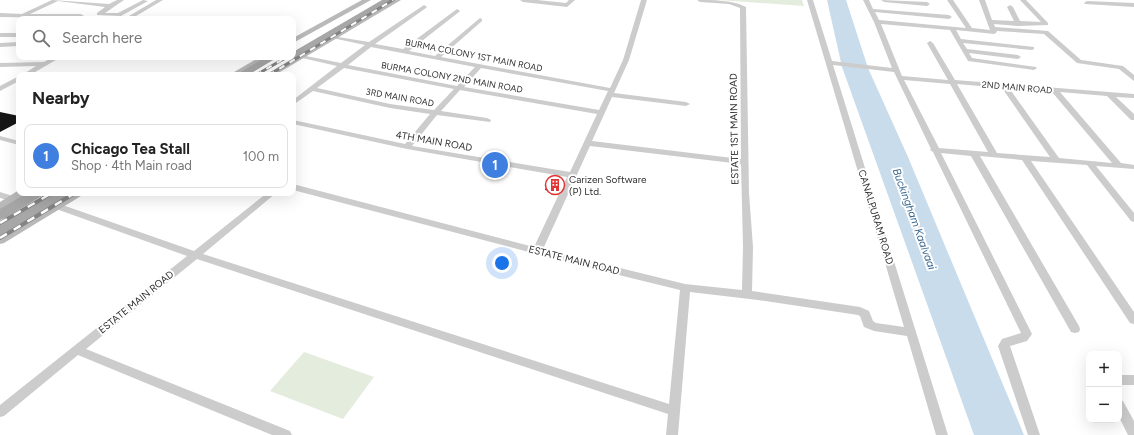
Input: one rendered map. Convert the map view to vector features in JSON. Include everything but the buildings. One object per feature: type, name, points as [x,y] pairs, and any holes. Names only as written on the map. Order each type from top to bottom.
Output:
[{"type":"main road","points":[[296,44],[375,0]]},
{"type":"main road","points":[[296,55],[388,0]]},
{"type":"main road","points":[[246,72],[268,60]]},
{"type":"main road","points":[[266,72],[288,60]]},
{"type":"main road","points":[[0,231],[56,196]]},
{"type":"main road","points":[[0,215],[46,201]]},
{"type":"street","points":[[22,16],[56,0]]},
{"type":"street","points":[[61,0],[110,6]]},
{"type":"street","points":[[84,3],[91,0]]},
{"type":"street","points":[[121,0],[99,14],[119,15],[145,1]]},
{"type":"street","points":[[139,0],[159,1]]},
{"type":"street","points":[[296,39],[367,0]]},
{"type":"street","points":[[296,56],[334,37],[397,0]]},
{"type":"street","points":[[523,0],[552,2],[568,5],[572,0]]},
{"type":"street","points":[[537,251],[626,60],[644,0]]},
{"type":"street","name":"ESTATE 1ST MAIN ROAD","points":[[700,0],[734,3],[740,4],[743,7],[745,192],[748,247],[747,294]]},
{"type":"street","name":"CANALPURAM ROAD","points":[[810,0],[832,64],[942,435]]},
{"type":"street","points":[[866,0],[877,22],[898,74],[934,150],[1027,334],[1023,338],[1006,342],[1004,346],[1034,435]]},
{"type":"street","points":[[884,0],[927,4]]},
{"type":"street","points":[[950,0],[970,30]]},
{"type":"street","points":[[877,22],[994,32],[982,0]]},
{"type":"street","points":[[991,22],[1046,24],[1023,0]]},
{"type":"street","points":[[1120,0],[1134,1]]},
{"type":"street","points":[[132,16],[159,1]]},
{"type":"street","points":[[1088,3],[1134,5]]},
{"type":"street","points":[[296,101],[344,66],[371,44],[424,7]]},
{"type":"street","points":[[1010,7],[1018,24]]},
{"type":"street","points":[[870,10],[949,17]]},
{"type":"street","points":[[406,51],[457,11]]},
{"type":"street","points":[[0,15],[81,16]]},
{"type":"street","points":[[436,58],[480,20]]},
{"type":"street","points":[[952,29],[968,59],[972,61],[1034,68]]},
{"type":"street","points":[[993,29],[1046,32],[1079,62],[1121,67],[1134,79]]},
{"type":"street","points":[[0,35],[16,35]]},
{"type":"street","name":"BURMA COLONY 1ST MAIN ROAD","points":[[334,37],[610,93],[686,104]]},
{"type":"street","points":[[958,41],[1032,48]]},
{"type":"street","points":[[930,43],[994,155]]},
{"type":"street","points":[[0,44],[16,44]]},
{"type":"street","points":[[964,52],[1018,57]]},
{"type":"street","name":"BURMA COLONY 2ND MAIN ROAD","points":[[296,58],[601,113]]},
{"type":"street","points":[[31,72],[53,60]]},
{"type":"street","points":[[238,72],[260,60]]},
{"type":"street","points":[[273,72],[289,60]]},
{"type":"street","points":[[0,65],[46,64]]},
{"type":"street","name":"2ND MAIN ROAD","points":[[832,64],[887,69],[898,74],[951,81],[1134,96]]},
{"type":"street","points":[[407,146],[435,112],[480,66]]},
{"type":"street","points":[[0,89],[16,80]]},
{"type":"street","points":[[1004,86],[1056,160]]},
{"type":"street","name":"3RD MAIN ROAD","points":[[311,89],[390,106],[488,120]]},
{"type":"street","points":[[1054,90],[1119,166]]},
{"type":"street","points":[[1109,94],[1134,118]]},
{"type":"street","name":"4TH MAIN ROAD","points":[[296,123],[407,146],[572,175]]},
{"type":"street","points":[[0,138],[16,142]]},
{"type":"street","points":[[587,143],[745,162]]},
{"type":"street","points":[[934,150],[1134,167]]},
{"type":"street","points":[[974,153],[1075,329]]},
{"type":"street","points":[[1025,158],[1134,320]]},
{"type":"street","points":[[1089,163],[1134,219]]},
{"type":"street","name":"ESTATE MAIN ROAD","points":[[296,187],[537,251],[685,288],[747,294],[860,311],[865,314],[868,324],[874,327],[912,333]]},
{"type":"street","points":[[0,195],[16,196]]},
{"type":"street","points":[[0,207],[18,196]]},
{"type":"street","points":[[0,240],[46,201],[65,196]]},
{"type":"street","name":"ESTATE MAIN ROAD","points":[[0,412],[268,196]]},
{"type":"street","points":[[46,201],[195,255],[674,411]]},
{"type":"street","points":[[672,435],[685,288]]},
{"type":"street","points":[[77,350],[286,435]]},
{"type":"street","points":[[1122,380],[1134,380]]},
{"type":"street","points":[[1122,411],[1134,433]]},
{"type":"green space","points":[[719,0],[802,0],[804,6]]},
{"type":"green space","points":[[304,352],[374,377],[343,419],[270,391]]},
{"type":"water","name":"Buckingham Kaalvaai","points":[[827,0],[846,0],[868,68],[908,157],[1024,435],[974,435],[842,67]]},
{"type":"railway","points":[[296,59],[393,0]]},
{"type":"railway","points":[[261,72],[282,60]]},
{"type":"railway","points":[[274,72],[294,60]]},
{"type":"railway","points":[[0,223],[47,196]]},
{"type":"railway","points":[[0,238],[70,196]]},
{"type":"place","name":"Chicago Tea Stall","points":[[495,165]]},
{"type":"place","name":"Carizen Software (P) Ltd.","points":[[555,185]]}]
